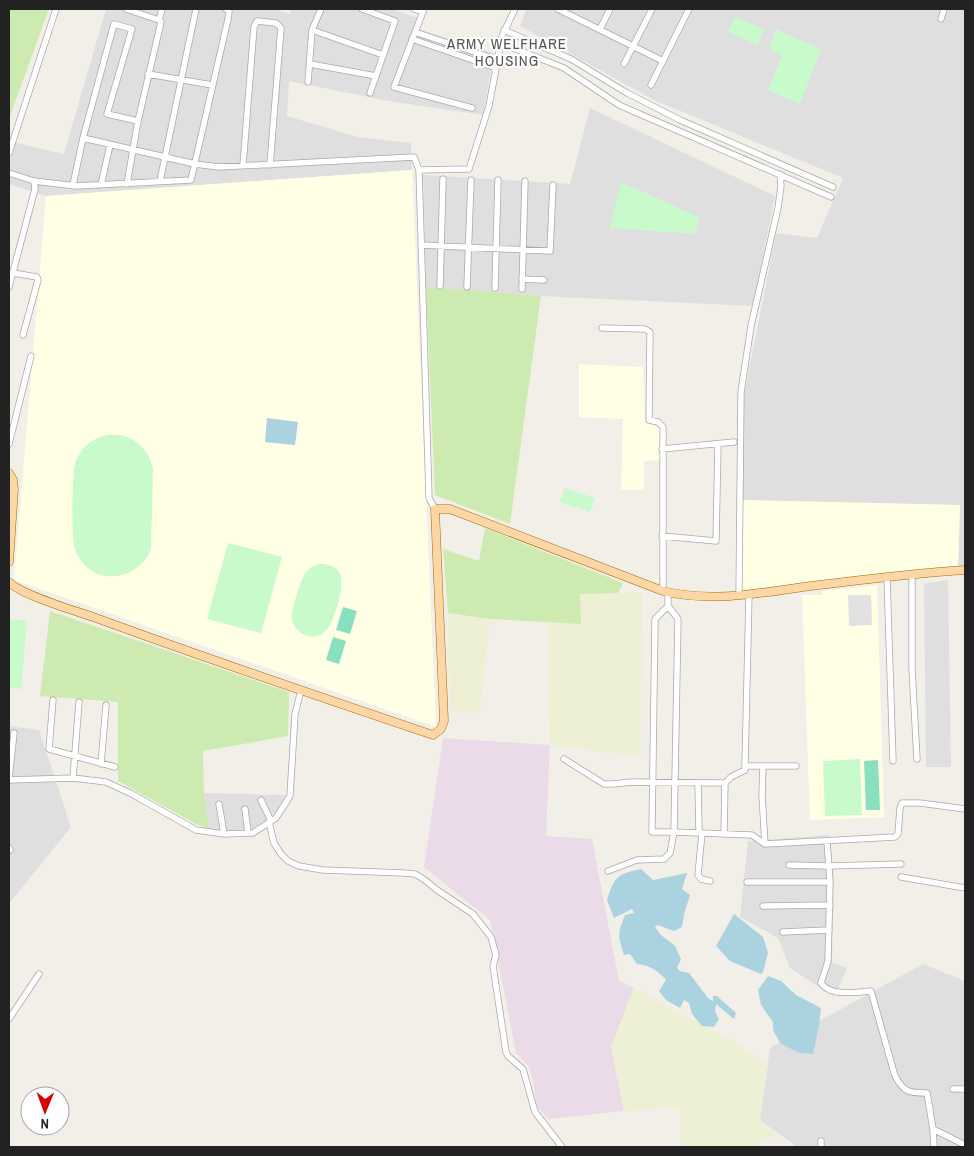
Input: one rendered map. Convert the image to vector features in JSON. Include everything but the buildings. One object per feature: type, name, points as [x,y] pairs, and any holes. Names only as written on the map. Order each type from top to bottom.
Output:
[{"type":"main road","points":[[9,473],[13,480],[14,488],[9,562]]},
{"type":"main road","points":[[9,582],[13,587],[44,600],[433,735],[441,730],[444,721],[435,509],[450,510],[665,591],[698,597],[739,596],[965,570]]},
{"type":"street","points":[[9,153],[11,135],[56,9]]},
{"type":"street","points":[[126,9],[159,20]]},
{"type":"street","points":[[127,184],[138,121],[161,22],[159,20],[162,9]]},
{"type":"street","points":[[160,181],[196,9]]},
{"type":"street","points":[[9,173],[34,181],[76,186],[191,180],[228,18],[229,11],[226,9]]},
{"type":"street","points":[[308,82],[312,30],[321,9]]},
{"type":"street","points":[[362,9],[395,21],[370,93]]},
{"type":"street","points":[[414,9],[423,10],[394,87],[472,108]]},
{"type":"street","points":[[419,170],[469,169],[489,106],[504,30],[515,9]]},
{"type":"street","points":[[558,9],[663,60]]},
{"type":"street","points":[[600,29],[610,9]]},
{"type":"street","points":[[624,64],[652,9]]},
{"type":"street","points":[[651,85],[690,9]]},
{"type":"street","points":[[941,19],[944,9]]},
{"type":"street","points":[[243,165],[256,21],[276,23],[281,28],[270,165]]},
{"type":"street","points":[[73,185],[83,138],[114,24],[132,29],[108,114],[138,121]]},
{"type":"street","points":[[312,30],[383,56]]},
{"type":"street","points":[[504,30],[571,59],[627,93],[680,120],[833,187]]},
{"type":"street","points":[[415,32],[498,60]]},
{"type":"street","points":[[412,39],[496,68]]},
{"type":"street","points":[[501,43],[564,68],[619,104],[831,197]]},
{"type":"street","points":[[548,62],[554,51]]},
{"type":"street","points":[[310,64],[376,76]]},
{"type":"street","points":[[148,74],[212,85]]},
{"type":"street","points":[[619,104],[627,93]]},
{"type":"street","points":[[83,138],[195,164],[219,167],[414,157],[419,170],[429,498],[435,509]]},
{"type":"street","points":[[101,185],[110,145]]},
{"type":"street","points":[[739,596],[741,392],[751,326],[778,208],[781,186],[780,174]]},
{"type":"street","points":[[440,286],[443,179]]},
{"type":"street","points":[[467,287],[471,180]]},
{"type":"street","points":[[495,288],[498,180]]},
{"type":"street","points":[[9,287],[35,189],[34,181]]},
{"type":"street","points":[[522,289],[526,181]]},
{"type":"street","points":[[421,245],[550,251],[553,185]]},
{"type":"street","points":[[13,273],[37,276],[38,280],[22,335]]},
{"type":"street","points":[[522,279],[544,280]]},
{"type":"street","points":[[602,328],[649,330],[649,420],[658,422],[663,427],[662,536],[665,591],[668,606],[678,619],[674,832],[670,853],[664,860],[637,860],[608,871]]},
{"type":"street","points":[[9,444],[30,356]]},
{"type":"street","points":[[662,448],[734,442]]},
{"type":"street","points":[[662,536],[716,541],[718,444]]},
{"type":"street","points":[[912,575],[912,669],[917,759]]},
{"type":"street","points":[[887,578],[893,761]]},
{"type":"street","points":[[564,759],[604,784],[652,782],[725,783],[731,777],[745,770],[749,594]]},
{"type":"street","points":[[668,606],[656,619],[652,832],[752,835],[765,844],[895,837],[898,834],[902,803],[920,803],[965,809]]},
{"type":"street","points":[[14,733],[11,743],[9,779],[73,778],[106,782],[132,794],[196,830],[224,834],[253,833],[276,818],[290,796],[295,714],[301,690]]},
{"type":"street","points":[[53,700],[49,749],[115,767]]},
{"type":"street","points":[[73,778],[79,702]]},
{"type":"street","points":[[101,764],[106,705]]},
{"type":"street","points":[[746,766],[796,766]]},
{"type":"street","points":[[763,766],[762,795],[765,844]]},
{"type":"street","points":[[724,833],[725,783]]},
{"type":"street","points":[[698,784],[700,832],[698,875],[701,879],[710,882]]},
{"type":"street","points":[[261,800],[270,822],[274,843],[288,861],[299,866],[323,870],[415,874],[473,914],[491,938],[496,955],[493,966],[506,1052],[523,1069],[535,1112],[562,1147]]},
{"type":"street","points":[[219,804],[224,834]]},
{"type":"street","points":[[245,809],[248,833]]},
{"type":"street","points":[[827,841],[830,882],[828,961],[821,983],[824,988],[832,992],[871,991],[895,1076],[901,1087],[914,1093],[927,1093],[934,1147]]},
{"type":"street","points":[[789,865],[901,864]]},
{"type":"street","points":[[901,877],[965,888]]},
{"type":"street","points":[[747,882],[830,882]]},
{"type":"street","points":[[763,906],[830,905]]},
{"type":"street","points":[[783,932],[829,930]]},
{"type":"street","points":[[9,1019],[39,974]]},
{"type":"street","points":[[953,1089],[965,1089]]},
{"type":"street","points":[[933,1128],[965,1145]]},
{"type":"shaded area","points":[[106,9],[274,9],[290,14],[291,9],[392,9],[417,18],[414,28],[494,53],[483,115],[388,101],[289,81],[287,116],[358,137],[411,143],[412,170],[46,196],[9,184],[9,141],[64,154]]},
{"type":"shaded area","points":[[526,9],[965,9],[965,567],[958,567],[960,505],[741,500],[744,395],[776,233],[817,238],[843,178],[654,100],[520,26]]},
{"type":"shaded area","points":[[590,108],[775,196],[753,306],[541,296],[426,287],[423,175],[570,184]]},
{"type":"shaded area","points":[[412,170],[436,727],[14,580],[46,196]]},
{"type":"shaded area","points":[[579,364],[643,367],[645,422],[660,428],[661,460],[644,461],[644,490],[621,490],[623,419],[579,417]]},
{"type":"shaded area","points":[[741,500],[960,505],[958,567],[742,590]]},
{"type":"shaded area","points":[[948,580],[951,767],[926,767],[924,584]]},
{"type":"shaded area","points":[[877,585],[884,817],[810,820],[802,595],[823,595],[823,591]]},
{"type":"shaded area","points":[[642,592],[641,757],[550,745],[548,621],[580,624],[580,594]]},
{"type":"shaded area","points":[[848,595],[871,595],[872,625],[849,626]]},
{"type":"shaded area","points":[[448,613],[490,619],[480,713],[450,712]]},
{"type":"shaded area","points":[[9,726],[39,730],[71,827],[9,904]]},
{"type":"shaded area","points":[[443,738],[550,745],[546,836],[592,839],[619,981],[634,988],[611,1047],[624,1111],[549,1119],[538,1108],[530,1068],[516,1053],[490,920],[424,867]]},
{"type":"shaded area","points":[[204,793],[285,795],[280,807],[266,821],[252,829],[231,832],[209,829]]},
{"type":"shaded area","points":[[829,835],[834,874],[832,962],[847,968],[834,997],[790,968],[778,938],[740,917],[748,841]]},
{"type":"shaded area","points":[[923,964],[965,981],[965,1147],[797,1147],[760,1120],[770,1048]]},
{"type":"shaded area","points":[[634,988],[732,1041],[768,1064],[760,1120],[778,1133],[752,1147],[681,1147],[680,1108],[624,1111],[611,1047]]},
{"type":"green space","points":[[9,9],[49,9],[9,119]]},
{"type":"green space","points":[[735,17],[764,29],[758,45],[728,32]]},
{"type":"green space","points":[[776,29],[821,49],[800,104],[768,90],[782,56],[769,49]]},
{"type":"green space","points":[[621,182],[699,217],[696,234],[610,228]]},
{"type":"green space","points":[[426,287],[541,296],[510,524],[435,495]]},
{"type":"green space","points":[[108,435],[124,436],[137,443],[147,454],[153,469],[151,549],[144,561],[135,569],[113,576],[101,575],[90,570],[81,561],[75,549],[72,520],[73,481],[77,458],[91,441]]},
{"type":"green space","points":[[565,488],[595,498],[590,512],[560,502]]},
{"type":"green space","points":[[485,528],[623,583],[618,593],[580,594],[581,624],[490,619],[448,613],[443,549],[479,561]]},
{"type":"green space","points":[[228,543],[282,557],[261,633],[207,619]]},
{"type":"green space","points":[[320,564],[336,568],[341,579],[341,593],[330,625],[322,634],[311,636],[297,630],[294,626],[292,615],[302,580],[307,571]]},
{"type":"green space","points":[[343,607],[357,611],[350,634],[336,630]]},
{"type":"green space","points":[[50,611],[289,692],[288,736],[203,751],[204,793],[209,829],[196,824],[118,781],[118,702],[40,696]]},
{"type":"green space","points":[[9,619],[27,621],[21,689],[9,688]]},
{"type":"green space","points":[[333,637],[346,641],[339,664],[326,660]]},
{"type":"green space","points":[[860,759],[862,815],[825,816],[823,761]]},
{"type":"green space","points":[[878,760],[880,810],[866,810],[864,761]]},
{"type":"water","points":[[267,418],[298,422],[295,445],[265,442]]},
{"type":"water","points":[[641,869],[653,880],[687,873],[682,889],[690,895],[682,927],[674,931],[658,925],[655,927],[661,935],[675,946],[681,959],[677,968],[680,971],[689,973],[708,998],[713,1001],[713,996],[717,996],[736,1013],[734,1019],[716,1004],[715,1011],[719,1019],[714,1027],[702,1026],[692,1014],[689,1003],[684,1000],[680,1008],[666,1000],[659,991],[666,980],[660,974],[650,967],[637,964],[630,954],[624,955],[620,931],[625,915],[634,913],[632,909],[614,918],[607,900],[612,886],[618,878]]},
{"type":"water","points":[[734,914],[763,937],[768,953],[761,974],[730,961],[716,946]]},
{"type":"water","points":[[768,976],[781,981],[796,995],[821,1008],[813,1054],[799,1053],[780,1043],[773,1030],[773,1022],[761,1005],[758,990]]},
{"type":"district","name":"ARMY WELFHARE HOUSING","points":[[507,52]]}]
